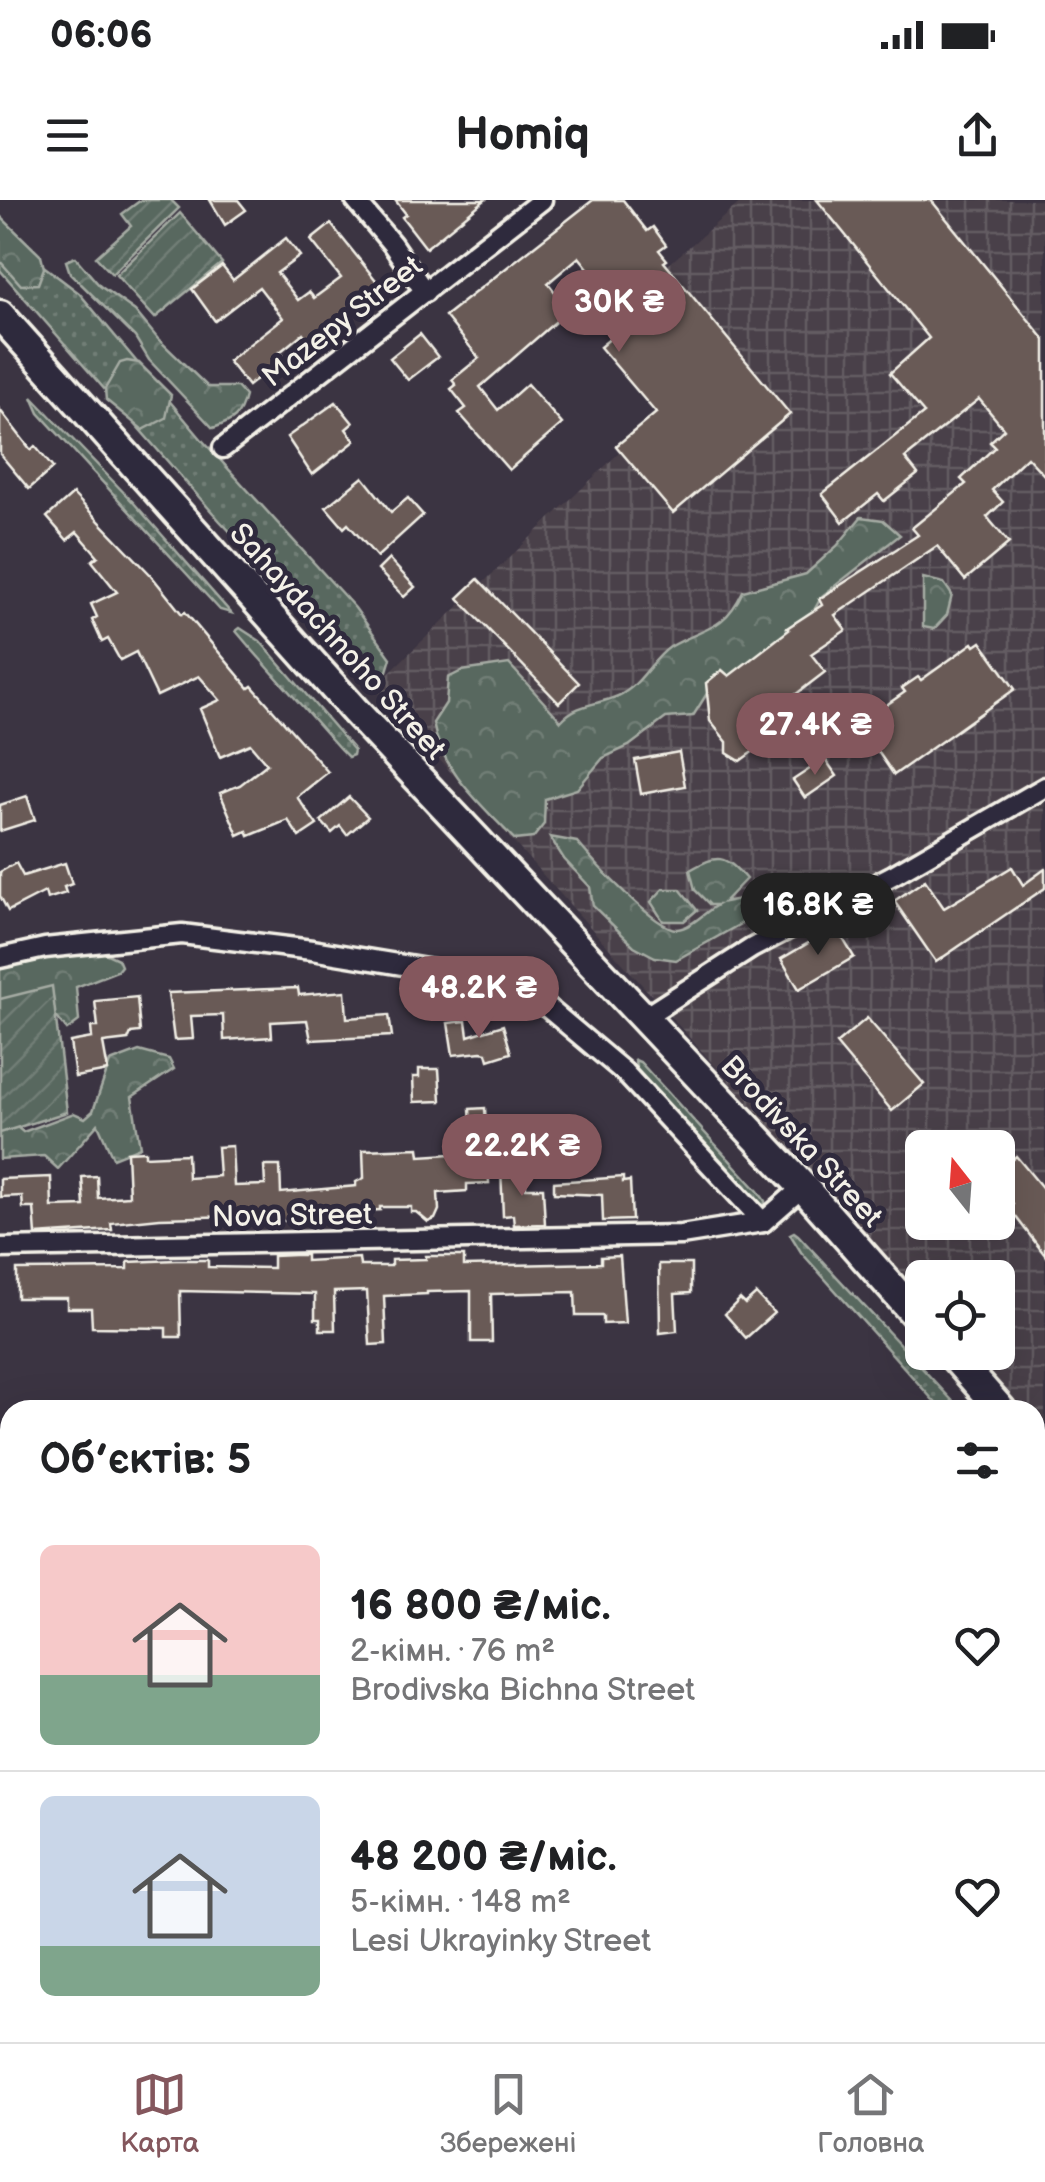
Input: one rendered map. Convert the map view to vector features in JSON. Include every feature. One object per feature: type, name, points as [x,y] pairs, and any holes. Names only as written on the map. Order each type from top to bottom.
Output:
[{"type":"main road","name":"Sahaydachnoho Street","points":[[0,315],[366,722],[638,1012]]},
{"type":"main road","name":"Brodivska Street","points":[[638,1012],[905,1303]]},
{"type":"main road","points":[[966,1370],[992,1400]]},
{"type":"street","points":[[356,200],[425,292]]},
{"type":"street","name":"Mazepy Street","points":[[223,448],[542,200]]},
{"type":"street","points":[[638,1012],[893,875],[1045,787]]},
{"type":"street","points":[[0,958],[46,948],[182,934],[439,971],[479,973],[512,986],[548,1008],[624,1072],[763,1222],[802,1187]]},
{"type":"street","name":"Nova Street","points":[[0,1248],[681,1235],[763,1222]]},
{"type":"shaded area","points":[[743,200],[1045,200],[1045,1400],[1015,1400],[988,1370],[1015,1370],[1015,1260],[905,1260],[905,1277],[374,687],[733,344],[668,265]]},
{"type":"green space","points":[[141,200],[171,200],[179,208],[112,274],[96,257],[131,226],[122,214]]},
{"type":"green space","points":[[180,213],[222,263],[155,318],[116,275]]},
{"type":"green space","points":[[0,216],[41,256],[44,268],[38,284],[21,285],[0,261]]},
{"type":"green space","points":[[0,233],[79,293],[203,441],[355,608],[391,658],[387,671],[378,676],[364,672],[220,521],[0,270]]},
{"type":"green space","points":[[75,257],[100,286],[135,311],[208,387],[237,387],[245,396],[235,417],[213,428],[149,360],[135,337],[70,273],[66,261]]},
{"type":"green space","points":[[120,363],[139,363],[171,395],[166,418],[143,430],[106,400],[105,389]]},
{"type":"green space","points":[[32,397],[133,502],[231,613],[220,610],[39,413]]},
{"type":"green space","points":[[861,517],[883,520],[900,535],[822,596],[813,612],[789,627],[779,647],[711,687],[693,716],[666,718],[629,746],[603,758],[577,789],[545,799],[544,824],[533,838],[515,840],[454,772],[433,723],[446,703],[448,678],[462,671],[509,664],[561,721],[581,708],[626,692],[670,647],[720,622],[743,591],[806,574]]},
{"type":"green space","points":[[923,578],[944,583],[952,595],[947,615],[934,629],[923,627]]},
{"type":"green space","points":[[240,628],[260,641],[354,750],[353,755],[348,757],[340,749],[236,631]]},
{"type":"green space","points":[[550,837],[577,842],[625,893],[655,918],[677,929],[717,905],[710,905],[695,890],[690,870],[714,859],[726,861],[746,879],[724,902],[761,895],[772,896],[776,904],[676,960],[655,957],[634,946],[593,906],[590,887]]},
{"type":"green space","points":[[663,889],[680,889],[697,910],[684,921],[663,921],[651,902]]},
{"type":"green space","points":[[90,946],[118,959],[121,966],[76,987],[79,1021],[67,1030],[37,993],[0,1003],[0,960],[52,958]]},
{"type":"green space","points":[[52,986],[67,1112],[0,1133],[0,999]]},
{"type":"green space","points":[[139,1051],[169,1059],[174,1069],[132,1097],[140,1147],[113,1158],[98,1124],[58,1169],[44,1156],[0,1159],[0,1113],[23,1132],[74,1113],[85,1118],[93,1111],[110,1062]]},
{"type":"green space","points":[[635,1060],[758,1191],[765,1201],[764,1209],[637,1077]]},
{"type":"green space","points":[[794,1232],[905,1350],[905,1369],[801,1252],[790,1234]]},
{"type":"green space","points":[[906,1370],[924,1370],[952,1400],[933,1400]]},
{"type":"building","points":[[210,200],[238,200],[246,210],[225,225]]},
{"type":"building","points":[[395,200],[485,200],[426,248],[402,217],[406,214]]},
{"type":"building","points":[[593,200],[623,200],[647,231],[653,227],[666,245],[659,250],[667,260],[664,262],[790,414],[673,513],[616,446],[656,413],[600,347],[631,321],[579,257],[548,283],[569,310],[480,387],[498,410],[527,384],[562,424],[509,470],[459,413],[466,408],[451,389],[456,385],[452,380],[479,358],[445,316]]},
{"type":"building","points":[[817,200],[931,200],[1045,340],[1045,476],[1027,457],[992,490],[1003,502],[987,517],[1009,543],[965,580],[937,546],[835,615],[846,630],[811,654],[825,672],[757,724],[762,745],[740,761],[727,753],[727,742],[710,721],[706,683],[722,670],[729,676],[822,605],[819,599],[918,535],[912,528],[966,484],[961,479],[995,447],[990,442],[1004,429],[979,399],[905,458],[918,474],[884,501],[878,494],[843,522],[822,494],[924,413],[890,373],[929,338]]},
{"type":"building","points":[[331,224],[379,284],[309,341],[303,333],[280,352],[284,357],[248,386],[228,361],[283,318],[259,287],[215,321],[192,289],[222,266],[233,280],[286,238],[300,256],[277,273],[298,300],[309,292],[314,298],[341,278],[311,240]]},
{"type":"building","points":[[420,334],[438,357],[408,380],[390,358]]},
{"type":"building","points":[[336,402],[353,423],[346,429],[355,441],[312,475],[287,437]]},
{"type":"building","points":[[0,410],[31,450],[35,446],[53,468],[29,489],[0,454]]},
{"type":"building","points":[[363,477],[391,512],[408,498],[423,515],[377,557],[348,524],[344,528],[326,507]]},
{"type":"building","points":[[73,494],[328,772],[297,797],[317,825],[299,837],[288,820],[249,836],[247,831],[238,835],[220,793],[240,785],[267,764],[250,744],[220,757],[200,709],[220,700],[199,676],[157,696],[136,652],[120,660],[108,639],[102,642],[92,620],[97,617],[91,604],[117,592],[92,561],[98,556],[77,532],[67,540],[47,517]]},
{"type":"building","points":[[389,559],[415,587],[404,597],[378,570]]},
{"type":"building","points":[[478,579],[579,683],[559,703],[458,598]]},
{"type":"building","points":[[981,642],[1015,689],[894,775],[859,724],[905,692],[902,688],[918,677],[921,680],[973,643],[975,646]]},
{"type":"building","points":[[679,752],[685,786],[641,794],[635,760]]},
{"type":"building","points":[[825,759],[837,776],[805,798],[793,780]]},
{"type":"building","points":[[27,796],[35,820],[0,831],[0,805]]},
{"type":"building","points":[[349,797],[368,817],[347,835],[340,826],[332,833],[321,821]]},
{"type":"building","points":[[16,863],[23,876],[65,863],[72,884],[64,887],[66,893],[47,899],[45,892],[8,911],[0,896],[0,872]]},
{"type":"building","points":[[1012,867],[1023,885],[1045,869],[1045,888],[936,962],[894,901],[925,880],[944,908]]},
{"type":"building","points":[[836,927],[854,957],[799,989],[781,959]]},
{"type":"building","points":[[298,988],[299,995],[345,991],[347,1018],[389,1015],[392,1036],[311,1040],[307,1020],[271,1022],[272,1037],[224,1040],[223,1015],[191,1016],[193,1039],[174,1040],[168,993]]},
{"type":"building","points":[[137,997],[140,1032],[131,1033],[128,1040],[103,1043],[108,1071],[75,1077],[70,1042],[92,1038],[91,1027],[98,1027],[95,1001]]},
{"type":"building","points":[[867,1018],[924,1084],[892,1111],[836,1044]]},
{"type":"building","points":[[466,1021],[468,1036],[503,1025],[511,1053],[489,1060],[487,1053],[481,1052],[453,1055],[448,1023]]},
{"type":"building","points":[[419,1069],[439,1069],[441,1101],[414,1102],[413,1077],[419,1077]]},
{"type":"building","points":[[485,1108],[489,1183],[467,1184],[467,1191],[438,1193],[439,1210],[435,1219],[428,1222],[411,1212],[411,1207],[380,1207],[307,1220],[281,1221],[280,1215],[160,1218],[111,1223],[112,1230],[36,1235],[34,1208],[23,1208],[22,1196],[0,1197],[0,1179],[51,1177],[52,1207],[84,1206],[82,1177],[97,1176],[98,1198],[129,1196],[127,1152],[145,1151],[145,1156],[187,1154],[188,1178],[219,1176],[217,1147],[232,1146],[234,1186],[265,1185],[264,1166],[280,1166],[281,1193],[356,1186],[364,1178],[363,1150],[419,1148],[420,1156],[467,1153],[470,1109]]},
{"type":"building","points":[[1015,1157],[1045,1191],[1045,1255],[1015,1216]]},
{"type":"building","points":[[525,1168],[526,1188],[543,1188],[545,1224],[514,1225],[513,1215],[503,1216],[501,1169]]},
{"type":"building","points":[[623,1177],[623,1182],[630,1181],[632,1220],[603,1221],[602,1195],[554,1193],[554,1182]]},
{"type":"building","points":[[306,1255],[306,1261],[359,1258],[360,1266],[391,1266],[391,1260],[426,1256],[464,1256],[464,1266],[601,1263],[601,1257],[620,1256],[625,1323],[603,1324],[603,1316],[576,1316],[575,1292],[491,1294],[492,1342],[471,1342],[471,1291],[427,1292],[384,1296],[386,1344],[370,1345],[367,1291],[334,1292],[335,1330],[320,1330],[320,1319],[315,1319],[315,1294],[180,1291],[181,1337],[166,1337],[166,1328],[92,1327],[91,1308],[67,1308],[67,1298],[17,1298],[17,1270],[128,1269],[128,1262],[176,1260],[208,1260],[208,1267],[273,1268],[273,1256]]},
{"type":"building","points":[[659,1264],[691,1264],[691,1293],[675,1294],[677,1331],[660,1333]]},
{"type":"building","points":[[756,1294],[774,1313],[746,1338],[725,1314],[740,1299],[745,1304]]}]
